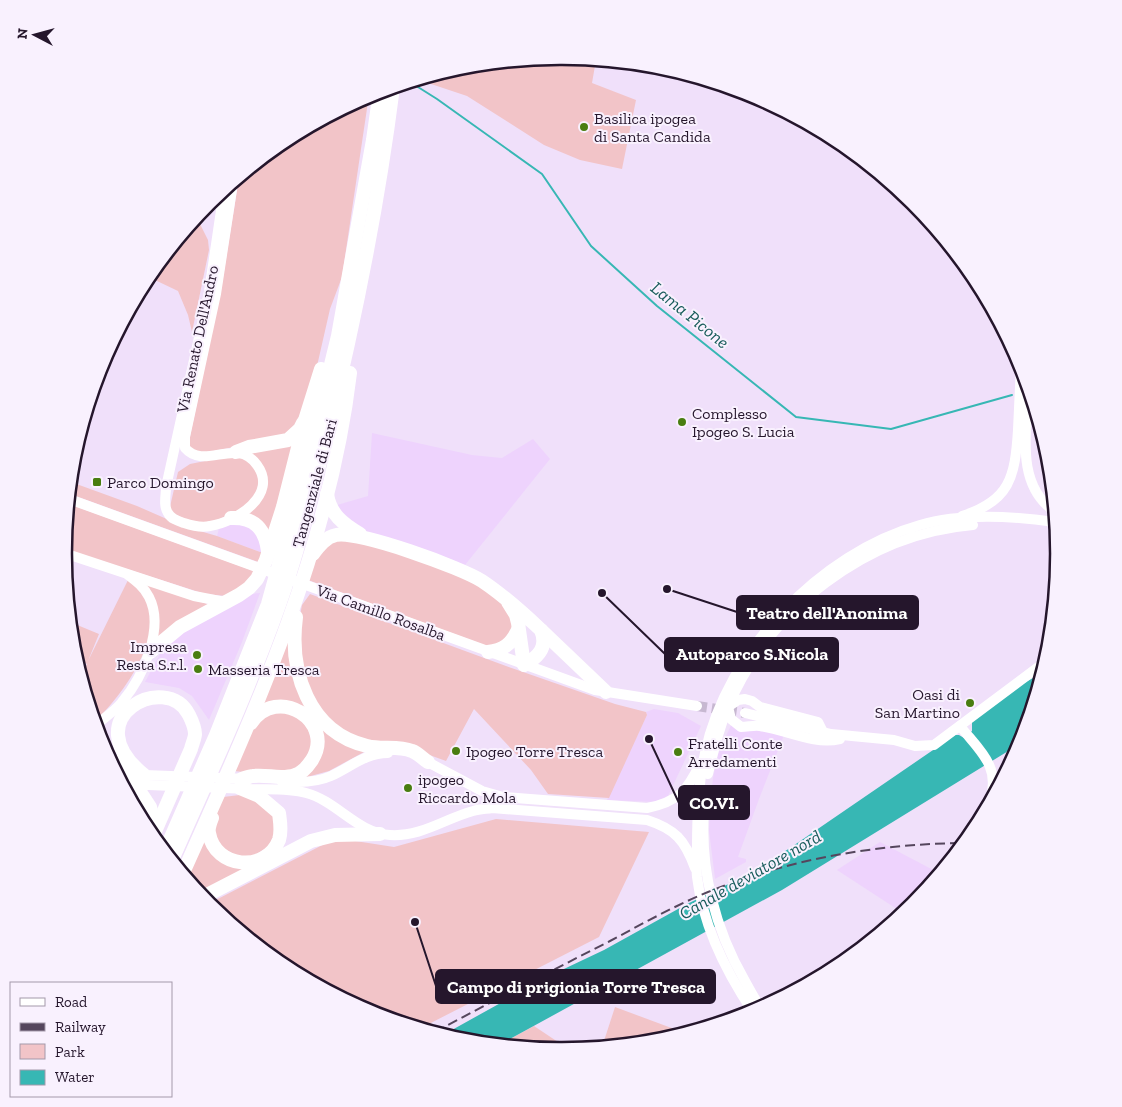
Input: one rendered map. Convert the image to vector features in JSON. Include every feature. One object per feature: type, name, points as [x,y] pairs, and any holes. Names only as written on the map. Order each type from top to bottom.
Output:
[{"type":"highway","name":"Tangenziale di Bari","points":[[175,853],[226,737],[278,606],[304,522],[350,335],[386,141],[392,95]]},
{"type":"highway","name":"Tangenziale di Bari","points":[[168,844],[216,735],[268,604],[305,471],[338,336],[379,100]]},
{"type":"highway","points":[[150,652],[180,627],[239,595],[257,579],[269,553],[284,507],[305,420],[322,369],[337,310],[345,296]]},
{"type":"highway","points":[[186,866],[240,744],[299,594],[327,493],[346,401],[350,365],[350,335]]},
{"type":"highway","points":[[236,452],[249,447],[288,440],[300,429],[305,420]]},
{"type":"highway","points":[[327,493],[331,508],[341,521],[369,539]]},
{"type":"highway","points":[[231,518],[246,519],[258,526],[263,531],[269,553]]},
{"type":"highway","points":[[310,556],[326,539],[346,534],[369,539],[458,568],[482,581],[518,609],[606,692]]},
{"type":"highway","points":[[299,594],[295,628],[295,656],[303,690],[315,711],[337,732],[356,742],[378,748],[412,751],[428,762]]},
{"type":"highway","points":[[508,602],[516,615],[524,665],[534,660],[541,652],[544,640],[541,630]]},
{"type":"highway","points":[[488,652],[503,649],[509,645],[518,630]]},
{"type":"highway","points":[[144,774],[132,765],[123,754],[118,732],[120,722],[125,712],[135,703],[158,698],[171,700],[187,711],[195,733],[191,749],[156,826]]},
{"type":"highway","points":[[122,702],[111,732],[112,744],[118,758],[150,807],[153,822]]},
{"type":"highway","points":[[217,796],[208,832],[216,851],[232,862],[257,862],[270,853],[278,840],[281,826],[279,813],[241,784],[253,776],[295,775],[309,765],[317,747],[315,728],[306,715],[293,708],[277,707],[260,714],[253,721],[240,744]]},
{"type":"highway","points":[[210,893],[311,841],[335,834],[380,834]]},
{"type":"main road","name":"Via Renato Dell'Andro","points":[[222,202],[209,292],[166,487],[165,506],[167,512],[175,519],[200,527],[218,524],[231,518],[255,502],[263,487],[261,472],[257,465],[248,457],[236,452],[201,457],[191,456],[185,448],[185,438],[216,294],[231,193]]},
{"type":"main road","points":[[1021,389],[1021,457],[1035,490],[1046,504]]},
{"type":"main road","points":[[702,875],[705,797],[712,754],[728,707],[756,657],[778,629],[807,598],[834,576],[891,540],[919,525],[972,512],[994,501],[1002,493],[1021,457],[1026,405]]},
{"type":"main road","name":"Via Camillo Rosalba","points":[[76,501],[595,690],[697,706]]},
{"type":"main road","points":[[934,522],[1012,517],[1048,521]]},
{"type":"main road","points":[[130,784],[241,784],[314,781],[330,776],[358,760],[377,754],[405,754],[428,762],[482,792],[503,796],[647,808],[660,806],[675,799],[686,790],[705,752],[718,711],[740,667],[767,630],[812,584],[851,556],[891,540],[952,527],[1022,524],[1048,528]]},
{"type":"main road","points":[[72,556],[194,596],[225,602]]},
{"type":"main road","points":[[812,584],[834,576],[851,556]]},
{"type":"main road","points":[[102,720],[122,702],[135,683],[150,652],[155,624],[154,611],[149,597],[142,587],[128,575]]},
{"type":"main road","points":[[744,713],[844,736],[894,740],[915,746],[934,745],[963,730],[1035,670]]},
{"type":"main road","points":[[728,707],[738,700],[749,699],[760,707],[818,722],[823,732]]},
{"type":"main road","points":[[728,707],[731,719],[741,727],[758,726],[812,739],[831,741],[844,736]]},
{"type":"main road","points":[[963,730],[990,765],[994,780]]},
{"type":"main road","points":[[705,752],[696,823],[708,921],[718,948],[754,1002]]},
{"type":"main road","points":[[125,774],[144,774],[296,791],[317,796],[337,807],[359,824],[380,834],[401,835],[421,832],[472,811],[492,808],[646,820],[661,824],[674,832],[683,841],[702,875]]},
{"type":"main road","points":[[733,971],[736,985],[753,1003]]},
{"type":"shaded area","points":[[372,433],[472,455],[502,458],[533,439],[550,459],[465,565],[369,534],[345,520],[337,505],[368,496]]},
{"type":"shaded area","points":[[234,522],[256,530],[263,553],[217,536],[219,528]]},
{"type":"shaded area","name":"Impresa Resta S.r.l.","points":[[260,593],[242,642],[209,720],[192,696],[179,688],[145,682],[161,652],[178,634],[250,594]]},
{"type":"shaded area","points":[[654,709],[678,713],[701,726],[668,796],[655,802],[607,800],[647,715],[646,712]]},
{"type":"shaded area","points":[[732,723],[784,735],[738,857],[746,859],[746,862],[715,879],[709,831],[713,778],[718,754]]},
{"type":"shaded area","points":[[880,842],[933,870],[896,908],[837,870]]},
{"type":"green space","points":[[561,65],[595,66],[592,83],[636,100],[622,169],[580,160],[544,145],[467,96],[430,84],[466,74],[497,69]]},
{"type":"green space","points":[[368,105],[342,277],[330,309],[312,388],[303,416],[285,437],[198,454],[188,446],[222,284],[237,187],[290,147],[317,130]]},
{"type":"green space","points":[[200,224],[208,240],[209,250],[192,332],[188,315],[178,291],[157,281],[173,256]]},
{"type":"green space","points":[[298,437],[270,540],[244,513],[265,487],[244,451]]},
{"type":"green space","points":[[230,456],[245,459],[257,473],[257,491],[251,502],[230,515],[206,523],[182,518],[169,511],[178,472],[190,464]]},
{"type":"green space","points":[[78,484],[137,506],[169,520],[169,522],[217,536],[263,553],[261,563],[76,496]]},
{"type":"green space","points":[[75,506],[257,572],[255,577],[226,596],[205,594],[72,552]]},
{"type":"green space","points":[[344,537],[448,569],[476,582],[510,611],[514,633],[492,648],[308,580],[320,549]]},
{"type":"green space","points":[[128,580],[142,593],[150,608],[151,624],[147,643],[140,661],[118,696],[100,716],[89,680],[78,625],[99,634],[88,661]]},
{"type":"green space","points":[[144,584],[211,605],[155,644]]},
{"type":"green space","points":[[310,594],[506,666],[615,704],[646,712],[647,715],[609,798],[548,794],[531,770],[474,709],[446,761],[413,749],[352,737],[321,713],[304,682],[298,626],[302,605]]},
{"type":"green space","points":[[291,629],[302,694],[364,752],[329,771],[307,777],[311,767],[311,716],[260,709]]},
{"type":"green space","points":[[287,709],[306,721],[313,747],[295,773],[234,771],[260,716]]},
{"type":"green space","points":[[253,795],[274,815],[274,843],[246,861],[217,845],[212,824],[223,797]]},
{"type":"green space","points":[[496,819],[649,832],[599,937],[430,1023],[374,1005],[317,977],[264,941],[217,900],[336,838],[394,847]]},
{"type":"green space","points":[[205,834],[207,841],[256,866],[209,892],[190,871]]},
{"type":"green space","points":[[615,1007],[673,1029],[656,1033],[604,1040]]},
{"type":"green space","points":[[534,1026],[558,1042],[529,1041],[510,1039]]},
{"type":"water","name":"Canale deviatore nord","points":[[1034,678],[1024,711],[1007,751],[782,890],[510,1039],[453,1030],[547,977],[604,950],[687,904],[749,874],[955,735],[964,738],[972,731],[972,721]]},
{"type":"waterway","name":"Lama Picone","points":[[418,87],[542,174],[591,246],[657,306],[796,417],[891,429],[1012,395]]},
{"type":"tunnel","points":[[697,706],[745,713]]},
{"type":"railway","points":[[444,1027],[670,909],[739,880],[802,862],[866,850],[954,843]]},
{"type":"place","name":"Basilica ipogea di Santa Candida","points":[[584,127]]},
{"type":"place","name":"Complesso Ipogeo S. Lucia","points":[[682,422]]},
{"type":"place","name":"Parco Domingo","points":[[97,482]]},
{"type":"place","name":"Teatro dell'Anonima","points":[[667,589]]},
{"type":"place","name":"Autoparco S.Nicola","points":[[602,593]]},
{"type":"place","name":"Impresa Resta S.r.l.","points":[[197,655]]},
{"type":"place","name":"Masseria Tresca","points":[[198,669]]},
{"type":"place","name":"Oasi di San Martino","points":[[970,703]]},
{"type":"place","name":"CO.VI.","points":[[649,739]]},
{"type":"place","name":"Ipogeo Torre Tresca","points":[[456,751]]},
{"type":"place","name":"Fratelli Conte Arredamenti","points":[[678,752]]},
{"type":"place","name":"ipogeo Riccardo Mola","points":[[408,788]]},
{"type":"place","name":"Campo di prigionia Torre Tresca","points":[[415,922]]}]
